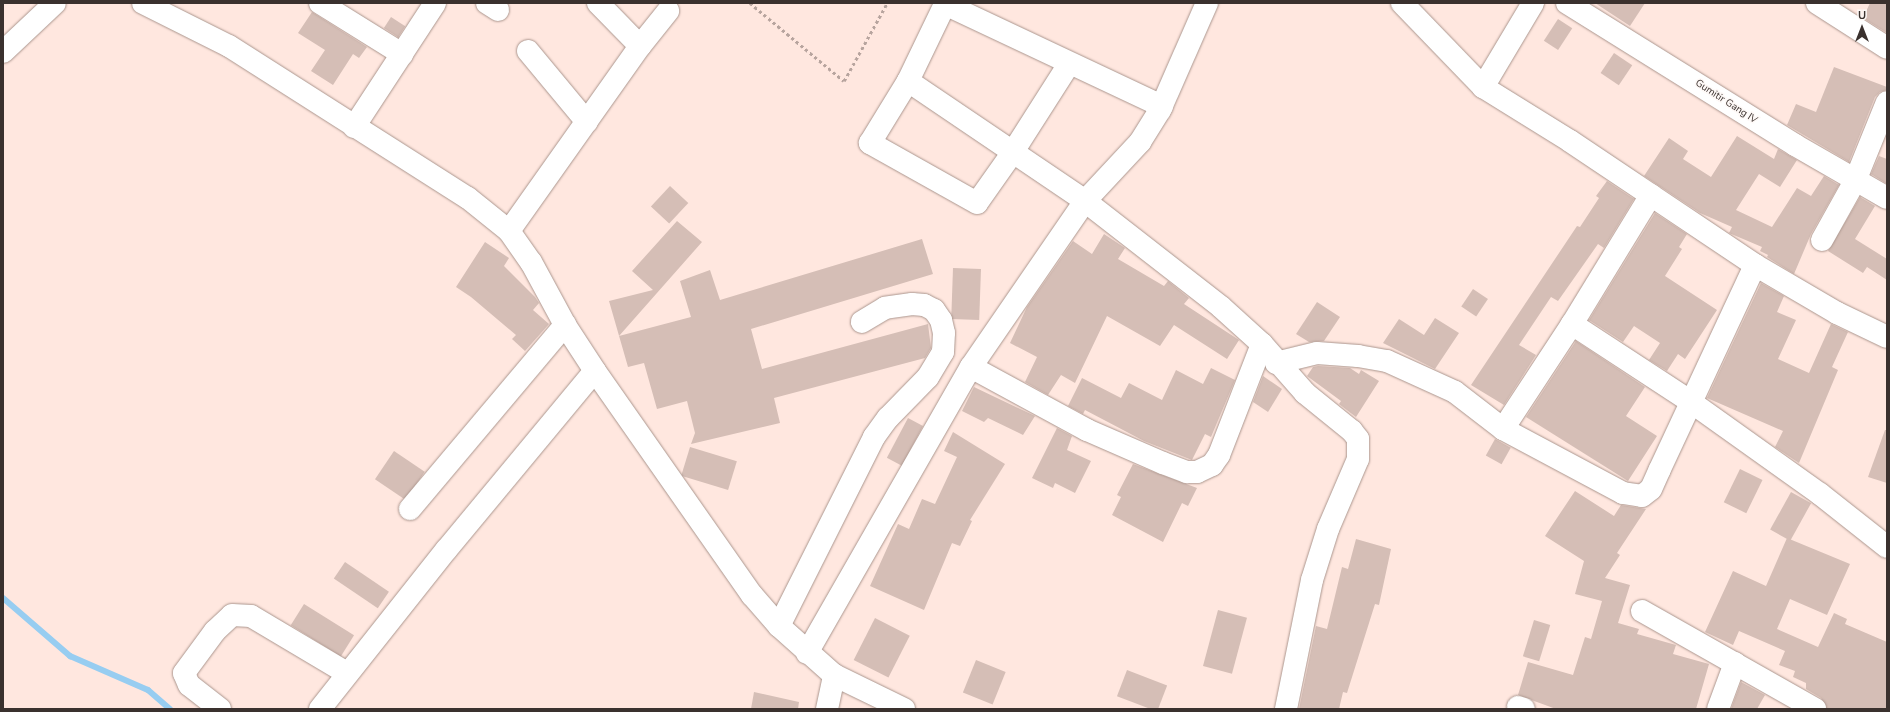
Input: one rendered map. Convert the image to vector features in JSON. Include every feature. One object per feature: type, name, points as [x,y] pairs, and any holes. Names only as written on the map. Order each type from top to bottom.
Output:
[{"type":"street","points":[[3,52],[55,3]]},
{"type":"street","points":[[143,3],[229,46],[354,127],[468,198],[508,231],[531,262],[565,325],[595,372],[752,595],[779,626],[807,653],[834,675],[904,709]]},
{"type":"street","points":[[320,3],[402,54]]},
{"type":"street","points":[[598,3],[640,46]]},
{"type":"street","points":[[807,653],[971,368],[1085,200],[1140,142],[1162,106],[1207,3]]},
{"type":"street","points":[[1402,3],[1483,87],[1755,264],[1837,313],[1887,337]]},
{"type":"street","points":[[1483,87],[1533,3]]},
{"type":"street","name":"Gumitir Gang IV","points":[[1567,3],[1855,181],[1887,198]]},
{"type":"street","points":[[1817,3],[1887,48]]},
{"type":"street","points":[[354,127],[402,54],[431,4]]},
{"type":"street","points":[[1069,64],[1013,152],[977,203],[870,143],[908,81],[945,4],[1069,64],[1162,106]]},
{"type":"street","points":[[508,231],[640,46],[668,11]]},
{"type":"street","points":[[528,51],[587,122]]},
{"type":"street","points":[[908,81],[1085,200],[1221,307],[1262,344],[1276,363],[1320,407],[1352,431],[1360,447],[1358,459],[1328,529],[1314,573],[1286,709]]},
{"type":"street","points":[[1822,240],[1855,181],[1887,102]]},
{"type":"street","points":[[1503,429],[1572,324],[1651,195]]},
{"type":"street","points":[[1276,363],[1317,353],[1358,356],[1387,361],[1455,392],[1503,429],[1623,492],[1642,496],[1651,489],[1755,264]]},
{"type":"street","points":[[779,626],[874,437],[888,418],[928,377],[943,352],[944,333],[940,320],[934,310],[924,306],[912,304],[885,308],[862,322]]},
{"type":"street","points":[[1572,324],[1691,402],[1820,494],[1887,547]]},
{"type":"street","points":[[410,509],[565,325]]},
{"type":"street","points":[[971,368],[1087,430],[1187,472],[1197,472],[1212,465],[1219,455],[1262,344]]},
{"type":"street","points":[[320,709],[347,673],[595,372]]},
{"type":"street","points":[[1642,611],[1814,709]]},
{"type":"street","points":[[220,709],[189,685],[184,679],[184,673],[210,637],[232,615],[251,616],[347,673]]},
{"type":"street","points":[[1718,709],[1735,664]]},
{"type":"street","points":[[827,709],[834,675]]},
{"type":"path","points":[[750,3],[844,81],[887,3]]},
{"type":"building","points":[[1595,3],[1645,3],[1630,26]]},
{"type":"building","points":[[1870,3],[1887,3],[1887,33],[1863,18]]},
{"type":"building","points":[[312,12],[367,47],[359,58],[353,54],[333,85],[311,71],[325,50],[298,33]]},
{"type":"building","points":[[391,17],[405,26],[398,37],[384,28]]},
{"type":"building","points":[[1558,19],[1572,28],[1558,50],[1544,41]]},
{"type":"building","points":[[1614,53],[1632,65],[1619,85],[1601,73]]},
{"type":"building","points":[[1834,67],[1887,87],[1887,90],[1880,92],[1875,97],[1849,162],[1787,125],[1796,104],[1816,112]]},
{"type":"building","points":[[1737,136],[1774,159],[1778,149],[1797,160],[1780,187],[1759,174],[1736,210],[1772,227],[1797,188],[1811,196],[1824,176],[1839,185],[1811,234],[1794,274],[1767,257],[1768,255],[1760,251],[1762,247],[1729,233],[1732,227],[1700,213],[1644,176],[1669,138],[1688,151],[1683,159],[1711,177]]},
{"type":"building","points":[[1879,156],[1887,159],[1887,184],[1871,174]]},
{"type":"building","points":[[1607,181],[1634,199],[1604,248],[1598,244],[1558,301],[1551,297],[1519,345],[1536,355],[1504,405],[1471,385],[1577,226],[1580,227],[1599,198],[1596,196]]},
{"type":"building","points":[[670,186],[688,203],[669,224],[651,206]]},
{"type":"building","points":[[1860,197],[1875,206],[1855,239],[1887,259],[1887,280],[1867,267],[1863,273],[1828,251]]},
{"type":"building","points":[[1655,213],[1687,234],[1679,247],[1682,249],[1665,276],[1717,310],[1685,359],[1678,354],[1667,371],[1649,360],[1660,343],[1634,326],[1623,342],[1589,320]]},
{"type":"building","points":[[677,221],[702,242],[619,336],[609,301],[653,290],[632,271]]},
{"type":"building","points":[[1104,234],[1125,248],[1118,259],[1164,286],[1168,281],[1189,298],[1184,304],[1239,340],[1227,359],[1174,325],[1160,346],[1107,316],[1075,383],[1061,375],[1048,395],[1025,382],[1037,357],[1010,343],[1027,307],[1073,241],[1092,254]]},
{"type":"building","points":[[922,239],[933,274],[751,329],[762,369],[928,324],[931,348],[925,358],[774,398],[780,423],[691,444],[695,433],[687,401],[657,409],[644,363],[628,367],[619,336],[691,317],[680,281],[710,270],[720,300]]},
{"type":"building","points":[[485,242],[509,258],[504,266],[535,297],[539,303],[533,310],[549,324],[525,351],[512,339],[516,335],[471,297],[456,287]]},
{"type":"building","points":[[953,268],[981,269],[979,320],[951,319]]},
{"type":"building","points":[[1761,283],[1784,296],[1777,312],[1796,320],[1778,359],[1809,373],[1831,324],[1848,332],[1832,367],[1838,370],[1799,463],[1775,447],[1783,431],[1707,398]]},
{"type":"building","points":[[1473,289],[1488,299],[1476,316],[1461,306]]},
{"type":"building","points":[[1317,302],[1340,317],[1324,341],[1309,342],[1296,334]]},
{"type":"building","points":[[1435,318],[1459,333],[1435,369],[1383,343],[1399,319],[1424,335]]},
{"type":"building","points":[[1576,341],[1645,387],[1626,416],[1657,436],[1628,481],[1526,417]]},
{"type":"building","points":[[1313,367],[1350,368],[1359,374],[1361,370],[1379,381],[1356,417],[1339,404],[1341,401],[1307,376]]},
{"type":"building","points":[[1211,368],[1235,380],[1211,437],[1205,434],[1192,460],[1144,441],[1085,410],[1083,414],[1068,406],[1082,378],[1121,398],[1129,383],[1162,400],[1176,370],[1203,384]]},
{"type":"building","points":[[1263,376],[1282,389],[1268,412],[1253,402]]},
{"type":"building","points":[[974,387],[1035,416],[1023,435],[988,418],[984,422],[962,411]]},
{"type":"building","points":[[908,418],[923,426],[902,466],[887,458]]},
{"type":"building","points":[[1057,428],[1072,436],[1067,450],[1091,461],[1075,493],[1055,483],[1053,488],[1032,478]]},
{"type":"building","points":[[1885,430],[1887,430],[1887,483],[1868,477]]},
{"type":"building","points":[[953,432],[1005,464],[970,520],[972,521],[960,546],[952,543],[924,610],[870,586],[898,524],[909,529],[922,499],[935,504],[957,457],[944,451]]},
{"type":"building","points":[[1495,439],[1511,448],[1502,464],[1486,456]]},
{"type":"building","points":[[690,447],[737,461],[728,490],[681,476]]},
{"type":"building","points":[[394,451],[425,472],[406,500],[375,479]]},
{"type":"building","points":[[1133,464],[1197,488],[1188,506],[1182,503],[1163,542],[1112,515],[1121,497],[1117,495]]},
{"type":"building","points":[[1740,469],[1762,480],[1746,513],[1724,502]]},
{"type":"building","points":[[1575,491],[1614,516],[1621,505],[1646,509],[1617,553],[1620,555],[1605,578],[1630,585],[1618,623],[1639,629],[1637,634],[1676,645],[1673,654],[1709,664],[1696,709],[1556,709],[1518,695],[1528,662],[1573,675],[1585,637],[1591,639],[1602,601],[1575,594],[1584,561],[1545,536]]},
{"type":"building","points":[[1791,492],[1811,503],[1790,541],[1770,530]]},
{"type":"building","points":[[1787,538],[1850,564],[1827,615],[1790,599],[1777,629],[1818,647],[1834,613],[1847,619],[1845,624],[1887,642],[1887,709],[1827,709],[1821,698],[1806,689],[1806,683],[1793,677],[1795,671],[1779,665],[1785,651],[1739,631],[1733,645],[1705,632],[1733,571],[1766,586]]},
{"type":"building","points":[[1356,539],[1391,549],[1379,605],[1375,604],[1347,693],[1343,692],[1339,709],[1299,709],[1316,626],[1327,629],[1342,567],[1348,569]]},
{"type":"building","points":[[345,562],[389,592],[378,608],[334,579]]},
{"type":"building","points":[[304,604],[354,635],[341,656],[291,625]]},
{"type":"building","points":[[1218,610],[1247,618],[1232,674],[1203,666]]},
{"type":"building","points":[[875,618],[910,636],[888,678],[854,660]]},
{"type":"building","points":[[1534,620],[1550,625],[1539,661],[1523,656]]},
{"type":"building","points":[[976,660],[1006,672],[993,704],[963,692]]},
{"type":"building","points":[[1127,670],[1167,685],[1158,709],[1150,709],[1117,696]]},
{"type":"building","points":[[1741,682],[1765,695],[1757,709],[1731,709]]},
{"type":"building","points":[[754,692],[799,702],[798,709],[751,709]]},
{"type":"waterway","points":[[3,598],[70,656],[148,690],[170,709]]}]
